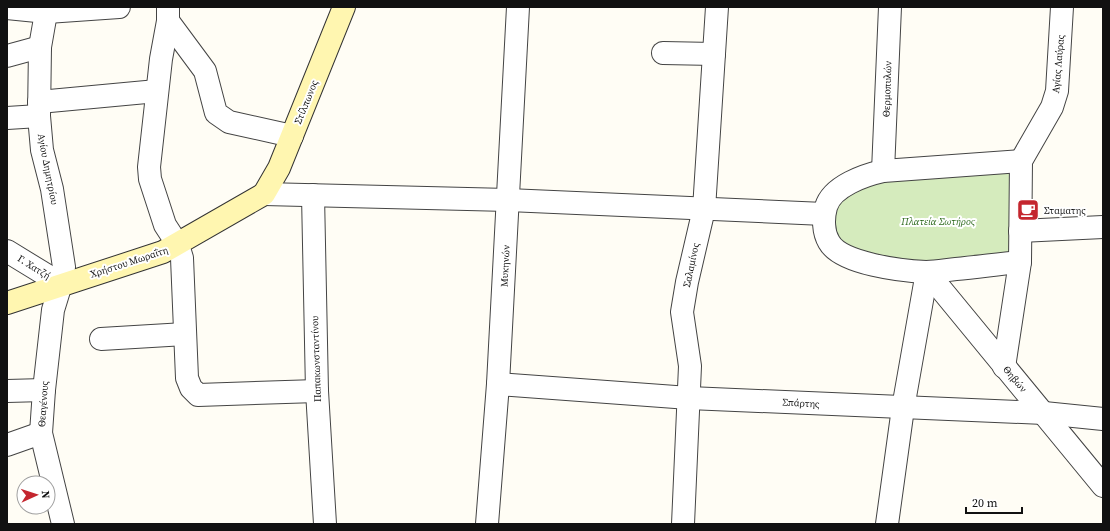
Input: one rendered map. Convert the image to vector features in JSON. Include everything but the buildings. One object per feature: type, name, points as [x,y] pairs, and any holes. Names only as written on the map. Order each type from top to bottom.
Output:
[{"type":"street","points":[[7,8],[47,9],[119,7]]},
{"type":"street","name":"Στίλπωνος","points":[[264,194],[279,168],[344,7]]},
{"type":"street","name":"Μυκηνών","points":[[487,524],[498,384],[518,7]]},
{"type":"street","name":"Σαλαμίνος","points":[[683,524],[690,366],[682,312],[687,282],[704,209],[717,7]]},
{"type":"street","name":"Θερμοπυλών","points":[[883,171],[890,7]]},
{"type":"street","name":"Αγίας Λαύρας","points":[[1020,161],[1052,107],[1057,92],[1062,7]]},
{"type":"street","name":"Αγίου Δημητρίου","points":[[47,9],[40,47],[39,109],[42,150],[52,189],[64,267],[61,284]]},
{"type":"street","points":[[168,14],[205,71],[216,112],[221,117],[228,122],[292,136]]},
{"type":"street","points":[[168,14],[150,150],[150,179],[165,225],[178,245],[184,271],[187,378],[191,388],[198,395],[317,392]]},
{"type":"street","points":[[7,56],[40,47]]},
{"type":"street","points":[[663,53],[714,54]]},
{"type":"street","points":[[7,118],[39,109],[157,91]]},
{"type":"street","points":[[1004,367],[1020,262],[1020,161],[883,171],[866,175],[842,188],[827,203],[824,214],[825,229],[830,243],[841,253],[856,260],[894,269],[927,272],[1020,262]]},
{"type":"street","points":[[264,194],[508,200],[824,214]]},
{"type":"street","name":"Χρήστου Μωραΐτη","points":[[7,303],[61,284],[164,252],[264,194]]},
{"type":"street","name":"Παπακωνσταντίνου","points":[[313,195],[317,392],[325,524]]},
{"type":"street","points":[[1020,231],[1103,228]]},
{"type":"street","points":[[7,234],[12,254]]},
{"type":"street","name":"Γ. Χατζή","points":[[12,254],[61,284]]},
{"type":"street","points":[[887,524],[903,408],[927,272]]},
{"type":"street","name":"Θηβών","points":[[927,272],[1103,486]]},
{"type":"street","name":"Θεαγένους","points":[[61,284],[53,310],[41,433],[63,524]]},
{"type":"street","points":[[100,339],[185,334]]},
{"type":"street","name":"Σπάρτης","points":[[498,384],[689,398],[1044,413],[1103,419]]},
{"type":"street","points":[[7,391],[44,390]]},
{"type":"street","points":[[7,445],[41,433]]},
{"type":"green space","name":"Πλατεία Σωτήρος","points":[[1016,168],[1017,260],[893,268],[835,240],[833,203],[858,182]]},
{"type":"place","name":"Σταματης","points":[[1028,210]]}]
